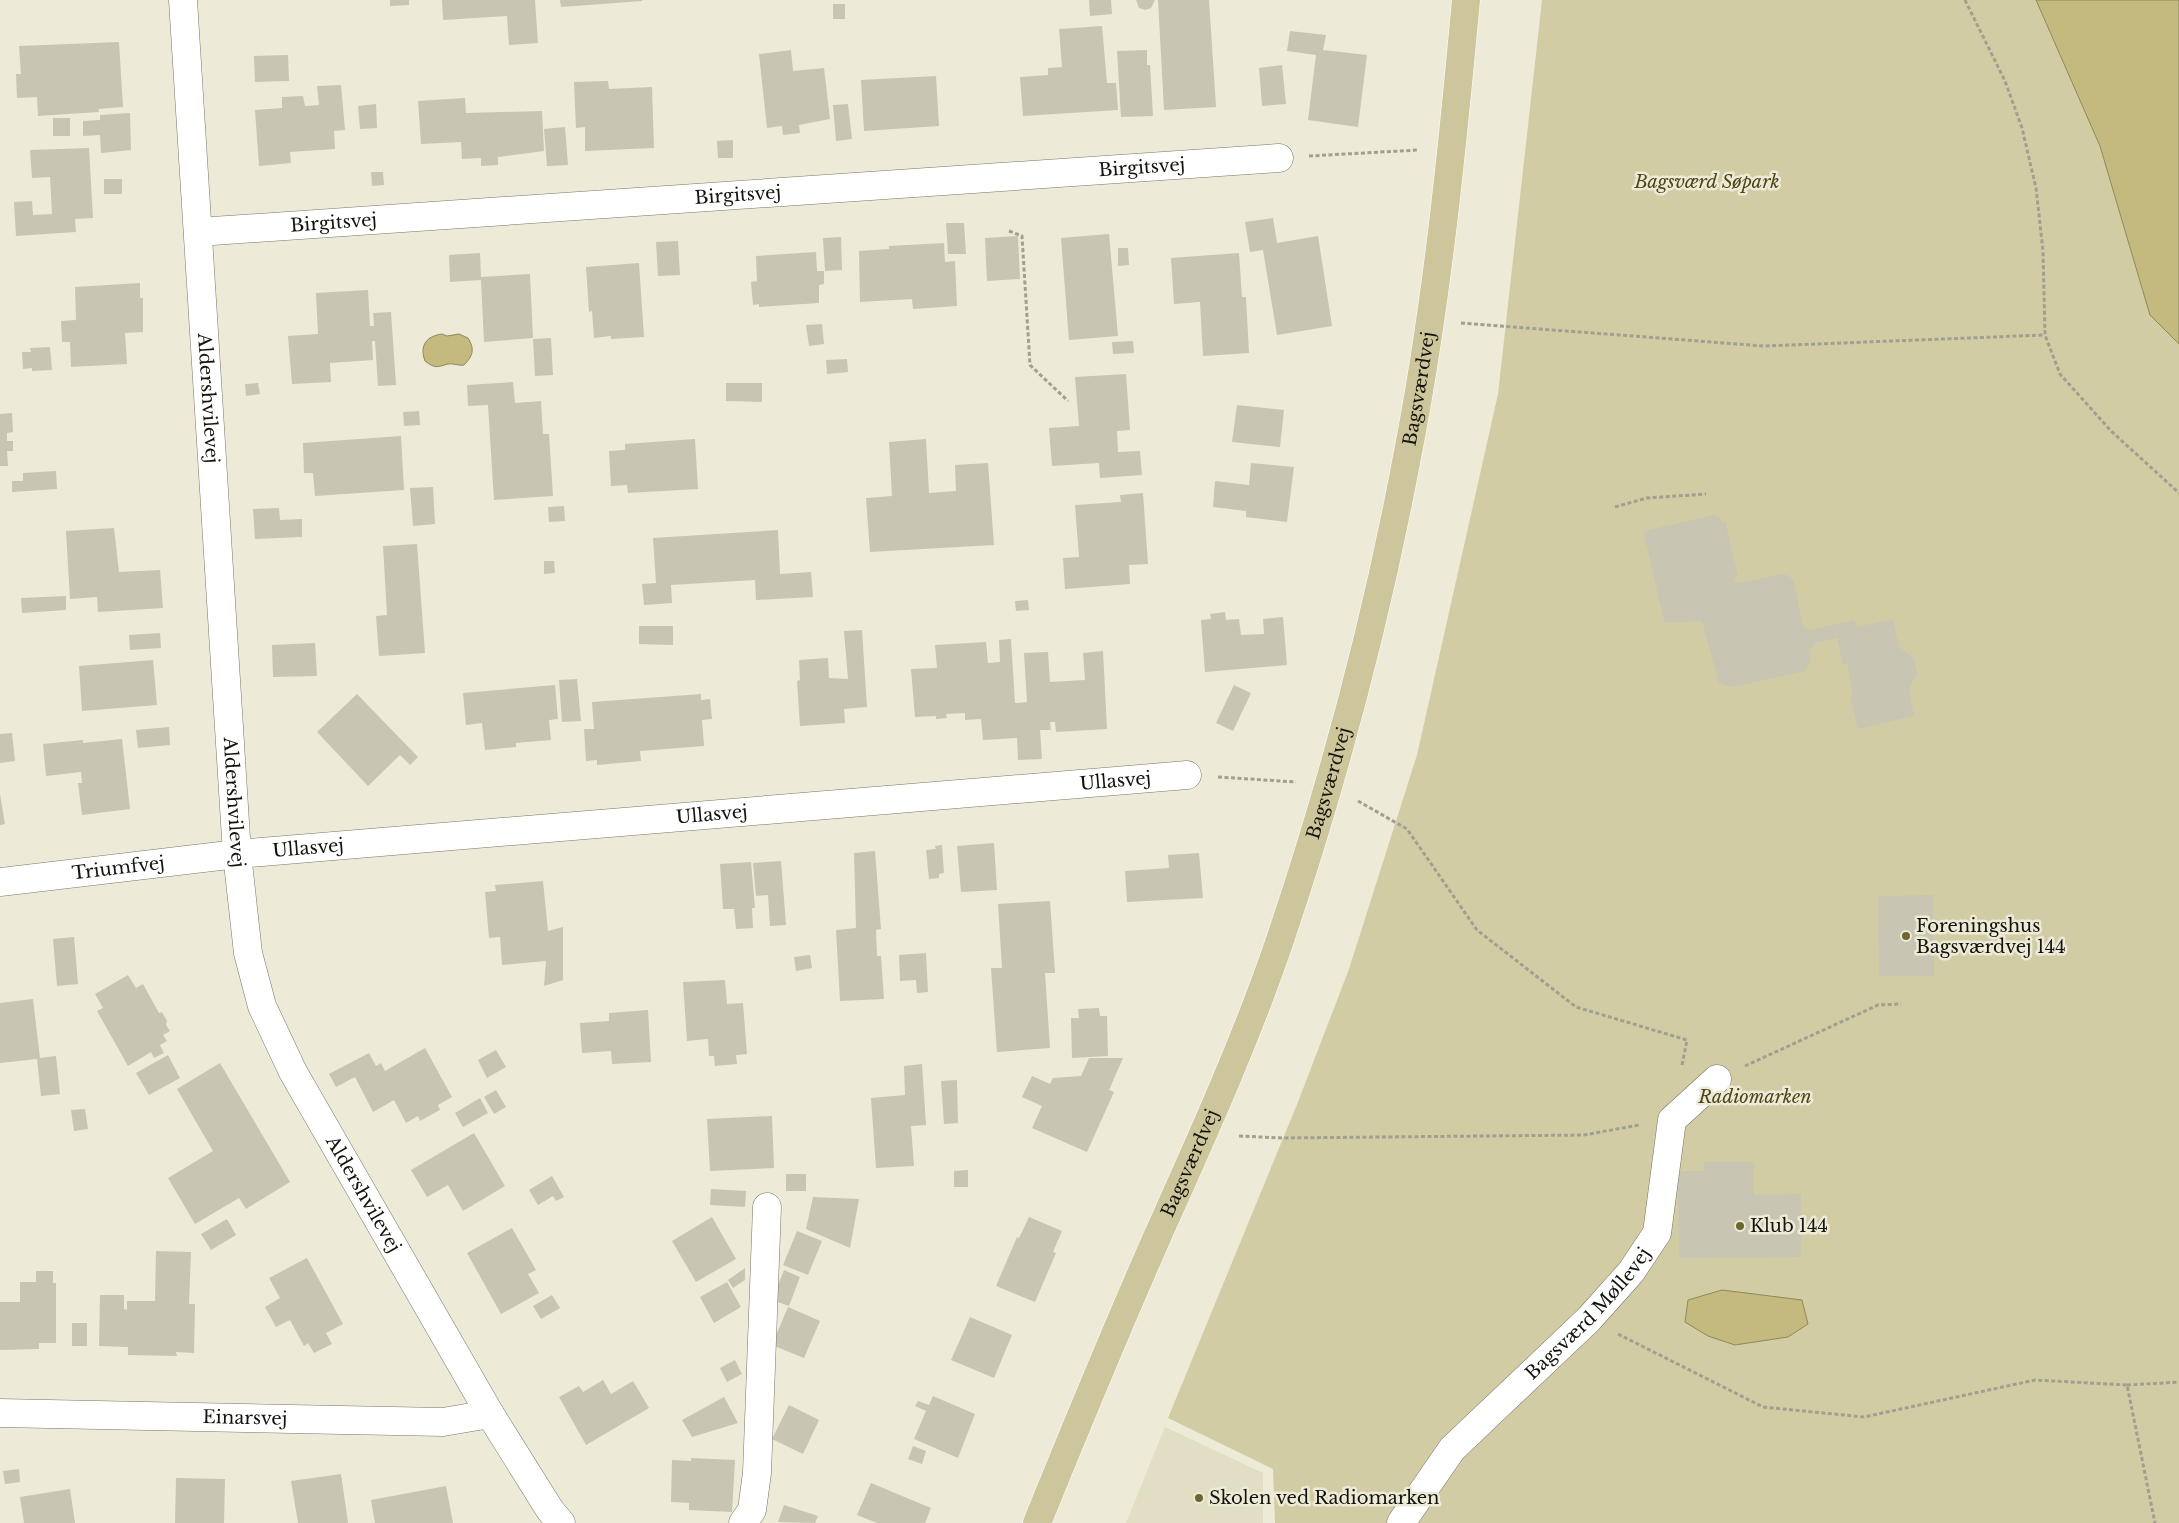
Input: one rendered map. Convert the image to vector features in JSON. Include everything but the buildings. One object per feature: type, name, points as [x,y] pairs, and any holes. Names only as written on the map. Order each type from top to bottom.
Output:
[{"type":"main road","name":"Bagsværdvej","points":[[1037,1523],[1153,1248],[1204,1134],[1279,943],[1330,785],[1368,644],[1408,452],[1430,320],[1452,148],[1466,0]]},
{"type":"street","name":"Aldershvilevej","points":[[183,0],[236,854],[248,953],[262,1006],[293,1072],[490,1414],[550,1510],[561,1523]]},
{"type":"street","name":"Birgitsvej","points":[[198,232],[1279,158]]},
{"type":"street","name":"Ullasvej","points":[[236,854],[1187,775]]},
{"type":"street","name":"Triumfvej","points":[[0,882],[236,854]]},
{"type":"street","points":[[1672,1120],[1717,1079]]},
{"type":"street","name":"Bagsværd Møllevej","points":[[1401,1523],[1452,1449],[1589,1319],[1631,1272],[1657,1233],[1672,1120]]},
{"type":"street","points":[[743,1523],[752,1510],[757,1474],[767,1207]]},
{"type":"street","name":"Einarsvej","points":[[0,1413],[443,1422],[490,1414]]},
{"type":"path","points":[[1965,0],[2005,81],[2022,128],[2036,188],[2043,251],[2045,335],[2060,374],[2111,431],[2179,493]]},
{"type":"path","points":[[1279,158],[1452,148]]},
{"type":"path","points":[[1009,231],[1022,236],[1030,365],[1068,401]]},
{"type":"path","points":[[1430,320],[1764,346],[2045,335]]},
{"type":"path","points":[[1615,507],[1648,498],[1706,494]]},
{"type":"path","points":[[1187,775],[1330,785],[1407,829],[1477,930],[1576,1007],[1687,1040],[1682,1067]]},
{"type":"path","points":[[1717,1079],[1878,1005],[1901,1004]]},
{"type":"path","points":[[1204,1134],[1282,1138],[1584,1135],[1672,1120]]},
{"type":"path","points":[[1589,1319],[1763,1407],[1864,1417],[2035,1380],[2127,1385],[2179,1382]]},
{"type":"path","points":[[2127,1385],[2155,1523]]},
{"type":"shaded area","points":[[2036,0],[2179,0],[2179,344],[2150,315],[2100,146]]},
{"type":"shaded area","points":[[442,334],[447,336],[459,334],[468,338],[472,346],[472,352],[464,365],[450,364],[436,367],[425,361],[423,350],[426,342],[432,337]]},
{"type":"shaded area","points":[[1722,1290],[1802,1300],[1808,1324],[1788,1337],[1735,1345],[1708,1336],[1685,1322],[1688,1300]]},
{"type":"shaded area","name":"Skolen ved Radiomarken","points":[[1165,1427],[1263,1473],[1263,1523],[1126,1523]]},
{"type":"green space","name":"Radiomarken","points":[[1542,0],[2036,0],[2100,146],[2150,315],[2179,344],[2179,1523],[1275,1523],[1273,1469],[1168,1418],[1298,1102],[1349,969],[1417,755],[1498,394]]},
{"type":"place","name":"Foreningshus Bagsværdvej 144","points":[[1906,936]]},
{"type":"place","name":"Klub 144","points":[[1740,1226]]},
{"type":"place","name":"Skolen ved Radiomarken","points":[[1199,1498]]},
{"type":"park label","name":"Bagsværd Søpark","points":[[1707,182]]}]
